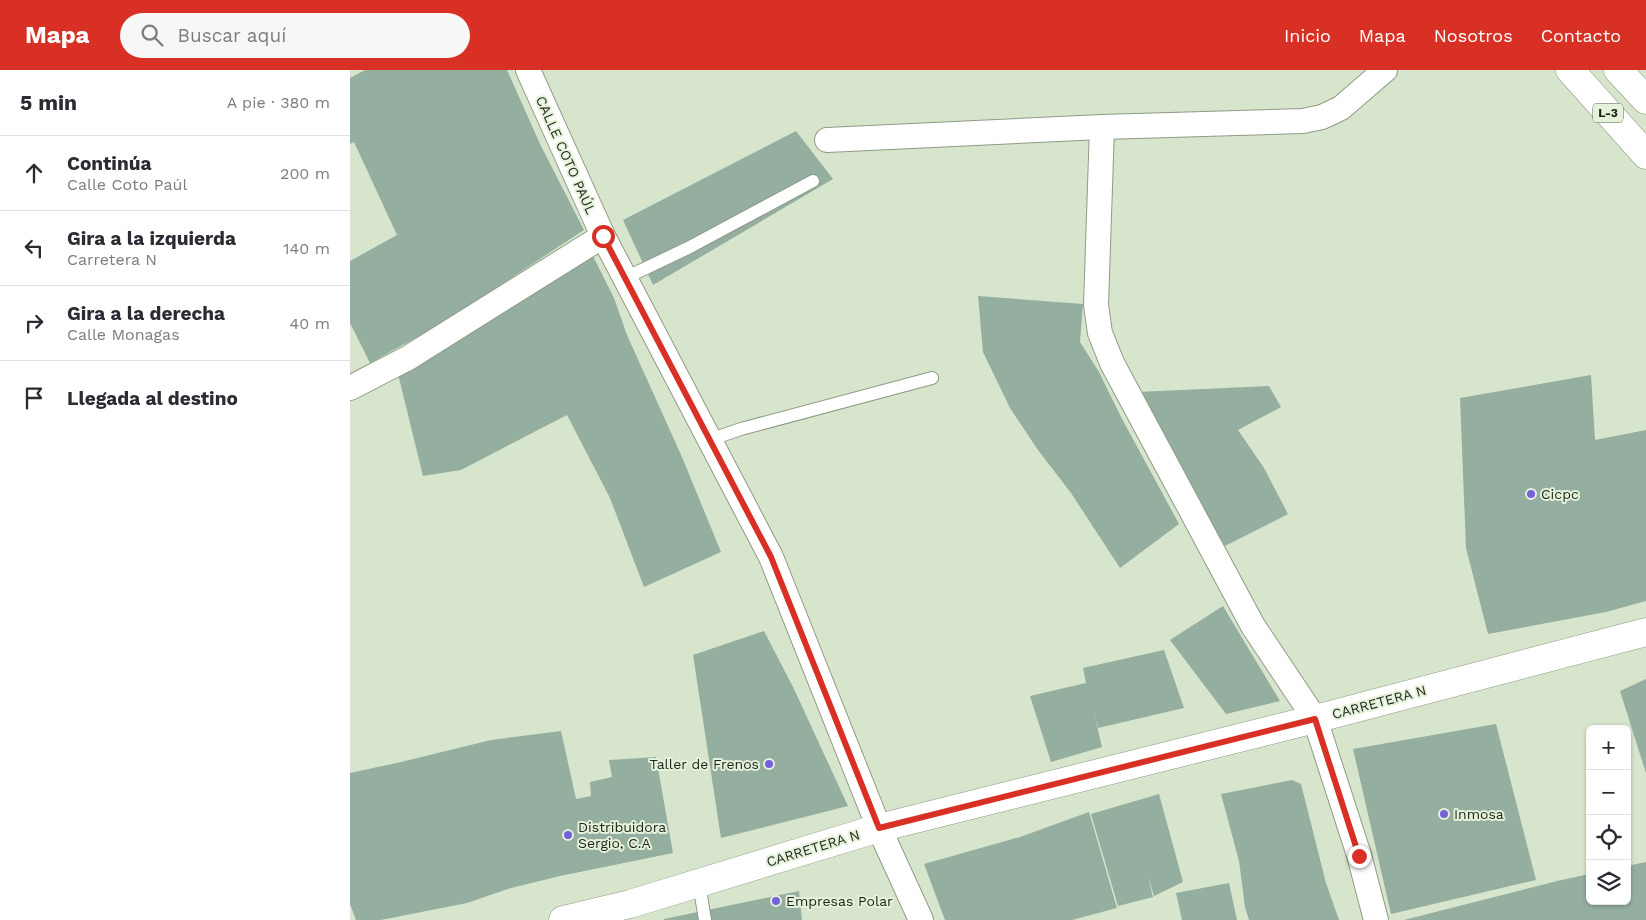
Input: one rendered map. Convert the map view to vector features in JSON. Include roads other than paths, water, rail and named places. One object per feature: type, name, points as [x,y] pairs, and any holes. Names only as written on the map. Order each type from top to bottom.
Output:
[{"type":"main road","name":"L-3","points":[[1570,70],[1646,155]]},
{"type":"main road","name":"L-3","points":[[1618,70],[1646,100]]},
{"type":"main road","name":"CARRETERA N","points":[[563,920],[631,912],[699,883],[879,828],[1315,719],[1646,632]]},
{"type":"street","name":"CALLE COTO PAÚL","points":[[528,70],[603,236],[771,557],[879,828],[921,920]]},
{"type":"street","points":[[827,140],[1102,127],[1303,121],[1322,117],[1341,108],[1385,70]]},
{"type":"street","points":[[1102,127],[1096,304],[1100,333],[1112,363],[1253,626],[1315,719],[1359,856],[1376,920]]},
{"type":"street","points":[[350,388],[408,358],[603,236]]},
{"type":"lane","points":[[625,278],[688,248],[813,181]]},
{"type":"lane","points":[[709,440],[741,429],[932,378]]},
{"type":"lane","points":[[699,883],[705,920]]},
{"type":"place","name":"Cicpc","points":[[1531,494]]},
{"type":"place","name":"Taller de Frenos","points":[[769,764]]},
{"type":"place","name":"Inmosa","points":[[1444,814]]},
{"type":"place","name":"Distribuidora Sergio, C.A","points":[[568,835]]},
{"type":"place","name":"Empresas Polar","points":[[776,901]]}]
